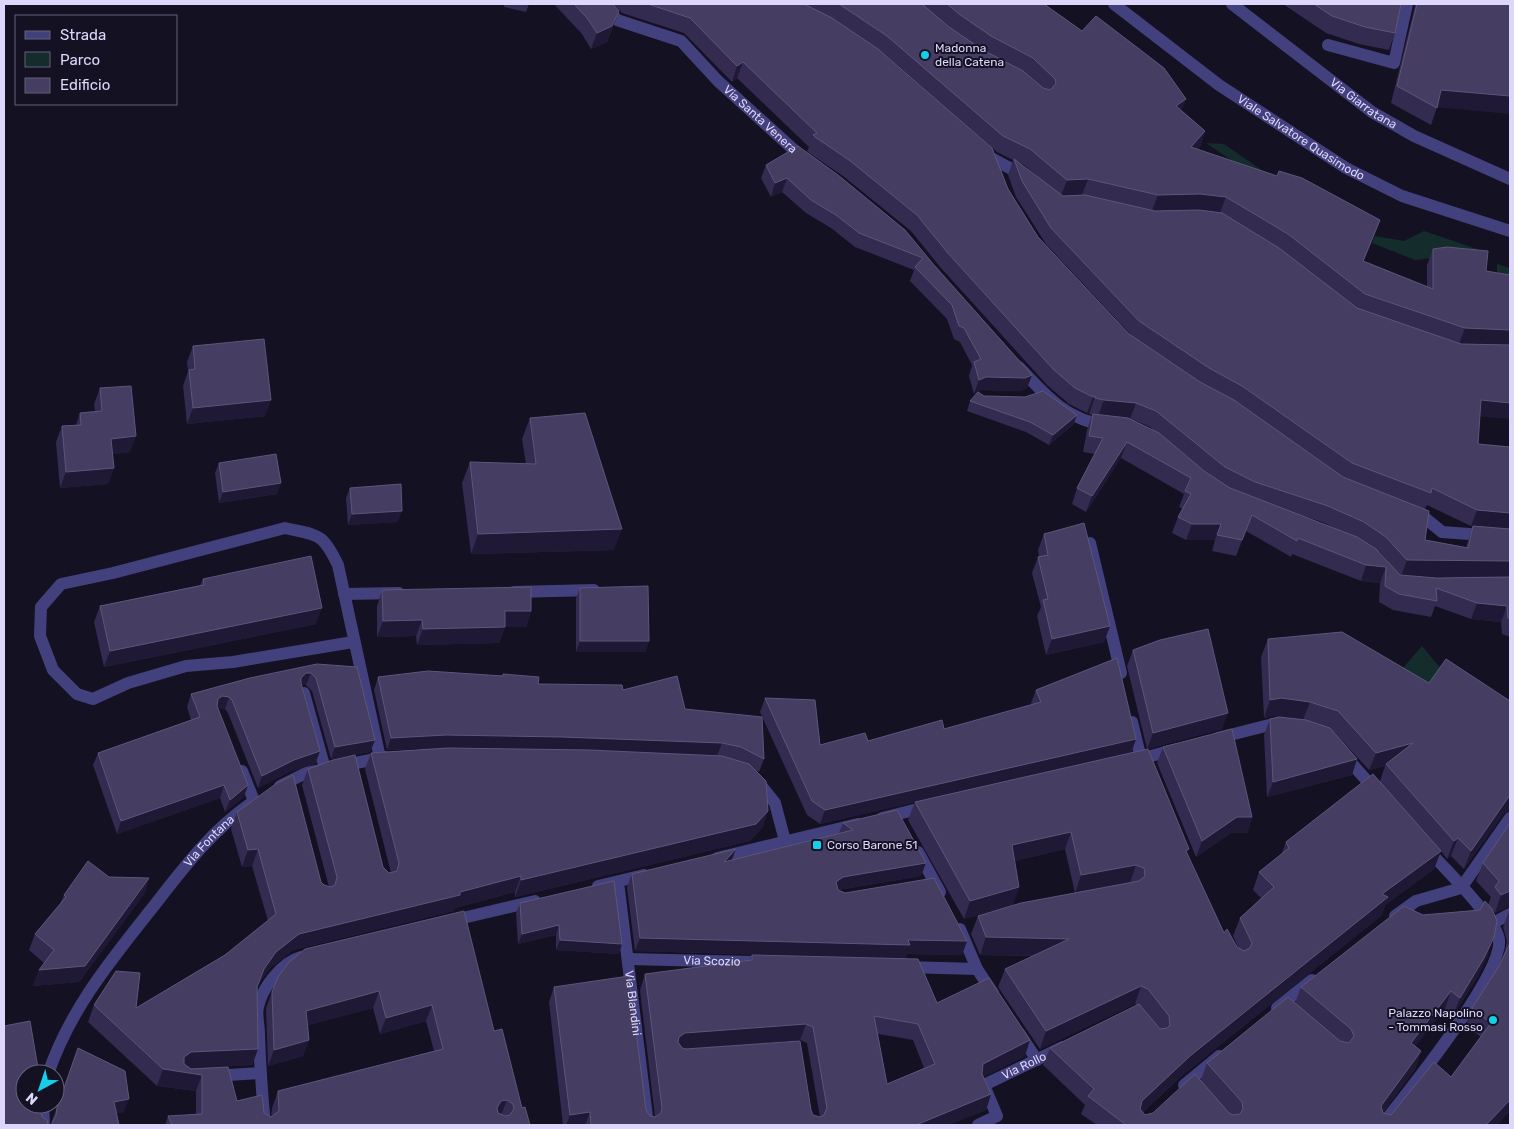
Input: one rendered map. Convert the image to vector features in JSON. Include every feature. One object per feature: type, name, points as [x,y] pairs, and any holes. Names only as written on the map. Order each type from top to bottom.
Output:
[{"type":"street","name":"Via Santa Venera","points":[[603,4],[617,20],[681,41],[718,81],[804,159],[818,168]]},
{"type":"street","name":"Viale Salvatore Quasimodo","points":[[1114,4],[1219,86],[1346,168],[1402,196],[1510,231]]},
{"type":"street","name":"Via Giarratana","points":[[1232,4],[1372,112],[1414,136],[1510,179]]},
{"type":"street","points":[[1328,45],[1394,63],[1407,4]]},
{"type":"street","points":[[1000,176],[990,156],[1019,171],[1032,182]]},
{"type":"street","points":[[1012,359],[1041,391],[1060,408],[1077,418],[1092,423],[1116,426]]},
{"type":"street","points":[[1029,396],[1041,391]]},
{"type":"street","points":[[1403,511],[1425,518],[1442,532],[1510,537]]},
{"type":"street","points":[[353,642],[233,662],[186,666],[128,683],[93,699],[77,694],[52,670],[40,636],[41,607],[61,584],[113,573],[285,528],[313,534],[326,541],[338,565],[353,642],[380,758]]},
{"type":"street","points":[[1090,543],[1123,684]]},
{"type":"street","points":[[499,592],[596,590]]},
{"type":"street","points":[[344,594],[412,593]]},
{"type":"street","points":[[304,692],[325,770]]},
{"type":"street","points":[[1130,712],[1146,761]]},
{"type":"street","points":[[1210,741],[1273,724],[1292,727]]},
{"type":"street","points":[[1335,744],[1386,802]]},
{"type":"street","points":[[1122,763],[1146,761],[1191,746]]},
{"type":"street","name":"Via Fontana","points":[[52,1064],[68,1024],[93,982],[211,837],[254,801],[293,785],[306,774],[357,767],[380,758],[398,757]]},
{"type":"street","points":[[237,758],[254,801]]},
{"type":"street","points":[[744,772],[759,781],[775,803],[785,841]]},
{"type":"street","points":[[701,862],[785,841],[899,818],[943,804]]},
{"type":"street","points":[[1382,925],[1416,901],[1461,888],[1510,818]]},
{"type":"street","points":[[1382,1125],[1468,1008],[1494,965],[1499,941],[1493,923],[1417,838]]},
{"type":"street","points":[[910,840],[929,882],[947,905]]},
{"type":"street","points":[[590,888],[655,873]]},
{"type":"street","name":"Via Blandini","points":[[618,882],[648,1125]]},
{"type":"street","points":[[439,924],[544,899]]},
{"type":"street","points":[[1493,923],[1510,914]]},
{"type":"street","points":[[962,925],[977,969],[999,1002]]},
{"type":"street","points":[[265,1125],[260,1073],[258,1008],[265,990],[277,973],[295,958],[314,954]]},
{"type":"street","name":"Via Scozio","points":[[628,959],[767,963]]},
{"type":"street","points":[[887,966],[977,969]]},
{"type":"street","points":[[1267,1016],[1285,1007],[1320,974]]},
{"type":"street","points":[[1010,1018],[1037,1060]]},
{"type":"street","name":"Via Rollo","points":[[978,1125],[997,1116],[984,1085],[1072,1042]]},
{"type":"street","points":[[1175,1093],[1192,1084],[1232,1045]]},
{"type":"street","points":[[204,1076],[260,1073]]},
{"type":"green space","points":[[1206,143],[1224,144],[1296,194],[1237,164]]},
{"type":"green space","points":[[1424,231],[1477,249],[1478,252],[1415,260],[1372,243],[1375,236],[1404,241]]},
{"type":"green space","points":[[1497,264],[1510,268],[1510,279],[1497,272]]},
{"type":"green space","points":[[1422,646],[1442,670],[1419,705],[1391,682]]},
{"type":"building","points":[[574,4],[613,4],[619,11],[612,26],[597,33]]},
{"type":"building","points":[[648,4],[804,4],[832,18],[878,49],[992,148],[1008,189],[1038,237],[1129,334],[1200,382],[1234,400],[1343,477],[1429,511],[1425,540],[1468,548],[1473,526],[1510,529],[1510,561],[1407,560],[1386,537],[1364,522],[1328,506],[1255,482],[1225,467],[1156,411],[1136,403],[1095,398],[1095,396],[1093,397],[1075,388],[1053,369],[947,252],[917,215],[849,160],[815,137],[813,135],[817,133],[743,62],[737,66],[690,18]]},
{"type":"building","points":[[839,4],[922,4],[949,27],[983,50],[1023,71],[1043,88],[1050,90],[1056,84],[1055,79],[1033,58],[991,36],[947,4],[1044,4],[1082,31],[1096,16],[1164,68],[1186,99],[1176,106],[1205,131],[1191,147],[1277,176],[1279,171],[1302,178],[1380,220],[1363,261],[1433,289],[1433,249],[1447,247],[1488,251],[1486,271],[1510,275],[1510,330],[1465,328],[1365,294],[1288,234],[1226,197],[1200,194],[1158,195],[1088,179],[1067,180],[1030,149],[1003,136],[887,36]]},
{"type":"building","points":[[1314,4],[1401,4],[1395,33],[1365,27],[1332,16]]},
{"type":"building","points":[[1417,4],[1510,4],[1510,96],[1441,90],[1437,108],[1397,86]]},
{"type":"building","points":[[798,146],[838,175],[905,230],[1032,375],[1025,378],[986,377],[979,380],[974,362],[981,359],[964,328],[959,326],[952,305],[915,267],[923,258],[859,233],[836,215],[811,200],[787,178],[775,183],[766,165]]},
{"type":"building","points":[[1014,159],[1063,196],[1085,195],[1155,211],[1199,210],[1222,213],[1279,248],[1357,308],[1461,344],[1510,345],[1510,403],[1481,400],[1478,444],[1510,447],[1510,513],[1477,510],[1432,488],[1431,493],[1352,463],[1242,386],[1209,368],[1139,321],[1051,228],[1022,181]]},
{"type":"building","points":[[264,339],[271,400],[193,408],[189,370],[195,369],[193,346]]},
{"type":"building","points":[[131,386],[136,436],[111,439],[114,468],[66,472],[62,426],[81,425],[80,413],[102,411],[100,388]]},
{"type":"building","points":[[1043,391],[1077,415],[1053,435],[1030,422],[970,401],[978,392],[984,396],[1025,397]]},
{"type":"building","points":[[585,413],[622,529],[478,534],[470,462],[536,464],[530,418]]},
{"type":"building","points":[[1093,414],[1128,418],[1159,433],[1204,471],[1230,488],[1357,537],[1376,549],[1400,575],[1437,578],[1510,577],[1510,619],[1508,618],[1507,606],[1477,603],[1436,588],[1437,601],[1399,594],[1385,586],[1386,567],[1366,565],[1298,538],[1297,541],[1252,515],[1242,540],[1217,535],[1221,524],[1192,524],[1178,517],[1191,494],[1185,491],[1191,478],[1127,442],[1092,496],[1077,488],[1103,438],[1089,436]]},
{"type":"building","points":[[276,454],[281,483],[223,492],[219,463]]},
{"type":"building","points":[[401,484],[402,511],[352,514],[350,488]]},
{"type":"building","points":[[1084,523],[1110,626],[1052,639],[1043,600],[1048,599],[1038,557],[1048,555],[1044,534]]},
{"type":"building","points":[[311,556],[322,608],[110,651],[100,606],[204,585],[203,579]]},
{"type":"building","points":[[648,586],[649,641],[580,641],[580,588]]},
{"type":"building","points":[[531,587],[531,611],[505,611],[505,627],[423,629],[422,620],[383,621],[382,590]]},
{"type":"building","points":[[1208,629],[1228,713],[1153,733],[1133,650],[1160,640]]},
{"type":"building","points":[[1342,632],[1429,683],[1446,659],[1510,701],[1510,795],[1471,851],[1458,838],[1454,841],[1386,764],[1413,743],[1376,753],[1338,711],[1310,702],[1281,698],[1270,700],[1268,639]]},
{"type":"building","points":[[1117,658],[1136,739],[825,810],[812,801],[765,698],[815,700],[820,745],[865,733],[868,741],[942,720],[944,729],[1041,702],[1036,690]]},
{"type":"building","points":[[317,664],[357,667],[375,740],[335,747],[316,678],[311,673],[306,673],[301,678],[301,683],[320,751],[294,760],[262,776],[232,700],[229,697],[222,696],[218,699],[217,706],[248,785],[230,800],[224,785],[121,821],[98,753],[200,717],[191,694],[250,678]]},
{"type":"building","points":[[428,671],[539,677],[538,684],[622,685],[623,690],[677,676],[685,709],[762,717],[764,759],[741,747],[722,743],[446,735],[391,738],[378,677]]},
{"type":"building","points":[[1279,717],[1306,720],[1330,728],[1357,759],[1273,782],[1270,719]]},
{"type":"building","points":[[1232,729],[1252,817],[1237,817],[1202,841],[1163,747]]},
{"type":"building","points":[[448,748],[589,750],[722,756],[749,764],[766,781],[768,811],[756,824],[521,880],[521,876],[460,892],[460,895],[299,934],[276,952],[264,969],[257,987],[258,1049],[191,1052],[184,1057],[184,1064],[191,1069],[228,1067],[237,1101],[262,1095],[264,1113],[271,1117],[279,1111],[278,1091],[443,1049],[432,1005],[386,1018],[379,991],[306,1011],[309,1040],[274,1050],[272,992],[278,977],[289,962],[305,949],[464,911],[494,1031],[502,1029],[522,1108],[525,1107],[530,1125],[172,1125],[168,1116],[202,1114],[202,1075],[163,1069],[94,1005],[116,971],[140,973],[136,1008],[225,955],[276,914],[258,849],[248,850],[237,812],[277,783],[293,775],[321,882],[324,885],[331,887],[335,885],[337,877],[308,769],[355,755],[383,867],[389,873],[397,871],[399,863],[371,753]],"holes":[[[507,1100],[513,1104],[514,1109],[510,1115],[505,1116],[498,1113],[497,1108],[501,1101]]]},
{"type":"building","points":[[1148,749],[1189,849],[1186,851],[1224,933],[1227,929],[1237,947],[1244,951],[1250,948],[1252,943],[1240,918],[1274,887],[1259,872],[1289,848],[1286,842],[1373,774],[1441,851],[1382,894],[1388,897],[1190,1056],[1142,1101],[1140,1109],[1145,1115],[1153,1113],[1195,1074],[1229,1113],[1233,1115],[1240,1114],[1243,1109],[1242,1102],[1207,1063],[1288,997],[1340,1041],[1349,1043],[1354,1036],[1351,1029],[1301,987],[1404,906],[1423,915],[1480,910],[1485,901],[1492,909],[1497,921],[1494,937],[1484,958],[1460,998],[1451,991],[1411,1043],[1421,1051],[1381,1106],[1383,1113],[1391,1115],[1434,1062],[1451,1077],[1491,1023],[1472,1008],[1499,966],[1510,943],[1510,1100],[1486,1125],[1126,1125],[1088,1096],[1094,1089],[1050,1048],[1139,1004],[1160,1029],[1167,1028],[1170,1025],[1169,1016],[1148,989],[1141,986],[1046,1031],[1005,969],[1069,939],[986,937],[978,916],[1021,903],[1139,881],[1145,876],[1144,868],[1136,865],[1081,875],[1071,832],[1012,845],[1019,887],[970,901],[915,802]]},
{"type":"building","points":[[897,810],[926,863],[843,877],[836,882],[838,890],[845,893],[934,878],[967,941],[908,940],[910,945],[640,938],[632,874],[736,849],[724,862],[853,830],[843,823]]},
{"type":"building","points":[[1510,823],[1510,891],[1501,895],[1495,887],[1499,881],[1483,863]]},
{"type":"building","points":[[88,861],[109,877],[149,878],[85,966],[39,970],[54,950],[35,934],[66,897],[64,895]]},
{"type":"building","points":[[614,881],[622,944],[560,940],[559,925],[522,934],[520,903]]},
{"type":"building","points":[[752,955],[918,959],[937,1003],[989,978],[1030,1040],[983,1064],[982,1074],[991,1094],[916,1125],[591,1125],[590,1112],[570,1115],[554,987],[629,976],[646,1110],[650,1116],[655,1117],[661,1113],[662,1108],[645,974],[752,960]],"holes":[[[874,1016],[918,1024],[935,1064],[887,1084]],[[806,1024],[813,1027],[827,1108],[824,1115],[820,1117],[813,1115],[811,1110],[800,1041],[686,1049],[682,1048],[678,1042],[679,1037],[685,1033]]]},
{"type":"building","points":[[30,1021],[37,1064],[15,1064],[15,1114],[41,1114],[42,1117],[47,1120],[48,1125],[4,1125],[4,1026]]},
{"type":"building","points":[[78,1048],[125,1071],[129,1099],[114,1102],[119,1125],[51,1125],[56,1114],[65,1114],[65,1085]]},
{"type":"place","name":"Madonna della Catena","points":[[925,55]]},
{"type":"place","name":"Corso Barone 51","points":[[817,845]]},
{"type":"place","name":"Palazzo Napolino - Tommasi Rosso","points":[[1493,1020]]}]
